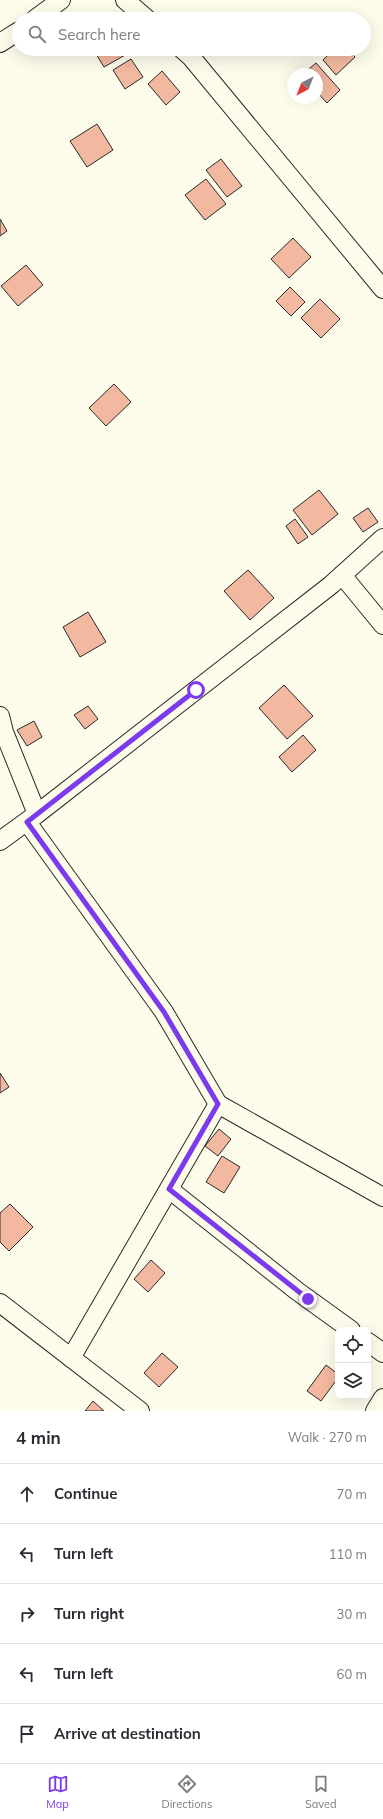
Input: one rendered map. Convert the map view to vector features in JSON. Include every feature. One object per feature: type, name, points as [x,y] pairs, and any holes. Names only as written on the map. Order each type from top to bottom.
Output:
[{"type":"street","points":[[45,12],[62,0]]},
{"type":"street","points":[[125,0],[139,12]]},
{"type":"street","points":[[0,43],[12,35]]},
{"type":"street","points":[[191,56],[383,289]]},
{"type":"street","points":[[0,841],[32,818],[342,575],[383,538]]},
{"type":"street","points":[[342,575],[383,625]]},
{"type":"street","points":[[0,716],[32,818],[164,1012],[218,1104],[383,1197]]},
{"type":"street","points":[[71,1358],[218,1104]]},
{"type":"street","points":[[169,1189],[297,1291],[347,1327]]},
{"type":"street","points":[[0,1304],[140,1411]]},
{"type":"street","points":[[371,1344],[383,1353]]},
{"type":"street","points":[[375,1411],[383,1398]]},
{"type":"building","points":[[97,56],[123,56],[104,67]]},
{"type":"building","points":[[327,56],[355,57],[336,75],[323,60]]},
{"type":"building","points":[[131,59],[143,77],[125,89],[113,70]]},
{"type":"building","points":[[316,63],[320,68],[310,68]]},
{"type":"building","points":[[162,71],[180,92],[166,105],[148,84]]},
{"type":"building","points":[[323,71],[340,90],[327,103],[323,99]]},
{"type":"building","points":[[97,124],[113,150],[87,167],[70,141]]},
{"type":"building","points":[[221,159],[242,186],[227,197],[206,170]]},
{"type":"building","points":[[206,179],[226,204],[205,220],[185,195]]},
{"type":"building","points":[[0,219],[7,231],[0,236]]},
{"type":"building","points":[[293,238],[311,257],[289,278],[271,259]]},
{"type":"building","points":[[26,265],[43,285],[18,306],[1,286]]},
{"type":"building","points":[[290,287],[305,302],[291,316],[276,301]]},
{"type":"building","points":[[320,299],[340,319],[321,338],[301,318]]},
{"type":"building","points":[[114,384],[131,402],[106,426],[89,408]]},
{"type":"building","points":[[319,490],[338,514],[312,535],[293,510]]},
{"type":"building","points":[[368,508],[378,522],[363,532],[353,518]]},
{"type":"building","points":[[295,519],[308,537],[298,544],[286,526]]},
{"type":"building","points":[[248,570],[274,598],[250,620],[224,591]]},
{"type":"building","points":[[88,612],[106,642],[80,657],[63,627]]},
{"type":"building","points":[[284,685],[313,716],[287,739],[259,708]]},
{"type":"building","points":[[88,706],[98,719],[85,729],[74,715]]},
{"type":"building","points":[[34,721],[42,737],[27,746],[17,730]]},
{"type":"building","points":[[303,735],[316,750],[292,772],[279,757]]},
{"type":"building","points":[[0,1073],[9,1087],[0,1093]]},
{"type":"building","points":[[219,1129],[231,1139],[218,1156],[205,1146]]},
{"type":"building","points":[[222,1156],[240,1167],[224,1193],[206,1182]]},
{"type":"building","points":[[10,1204],[33,1227],[9,1251],[0,1242],[0,1213]]},
{"type":"building","points":[[151,1260],[165,1273],[148,1292],[134,1279]]},
{"type":"building","points":[[162,1353],[178,1367],[159,1387],[144,1373]]},
{"type":"building","points":[[326,1365],[335,1372],[335,1382],[321,1401],[307,1391]]},
{"type":"building","points":[[93,1401],[104,1411],[85,1411]]},
{"type":"route","points":[[196,690],[27,822],[164,1012],[218,1104],[169,1189],[308,1299]]}]
